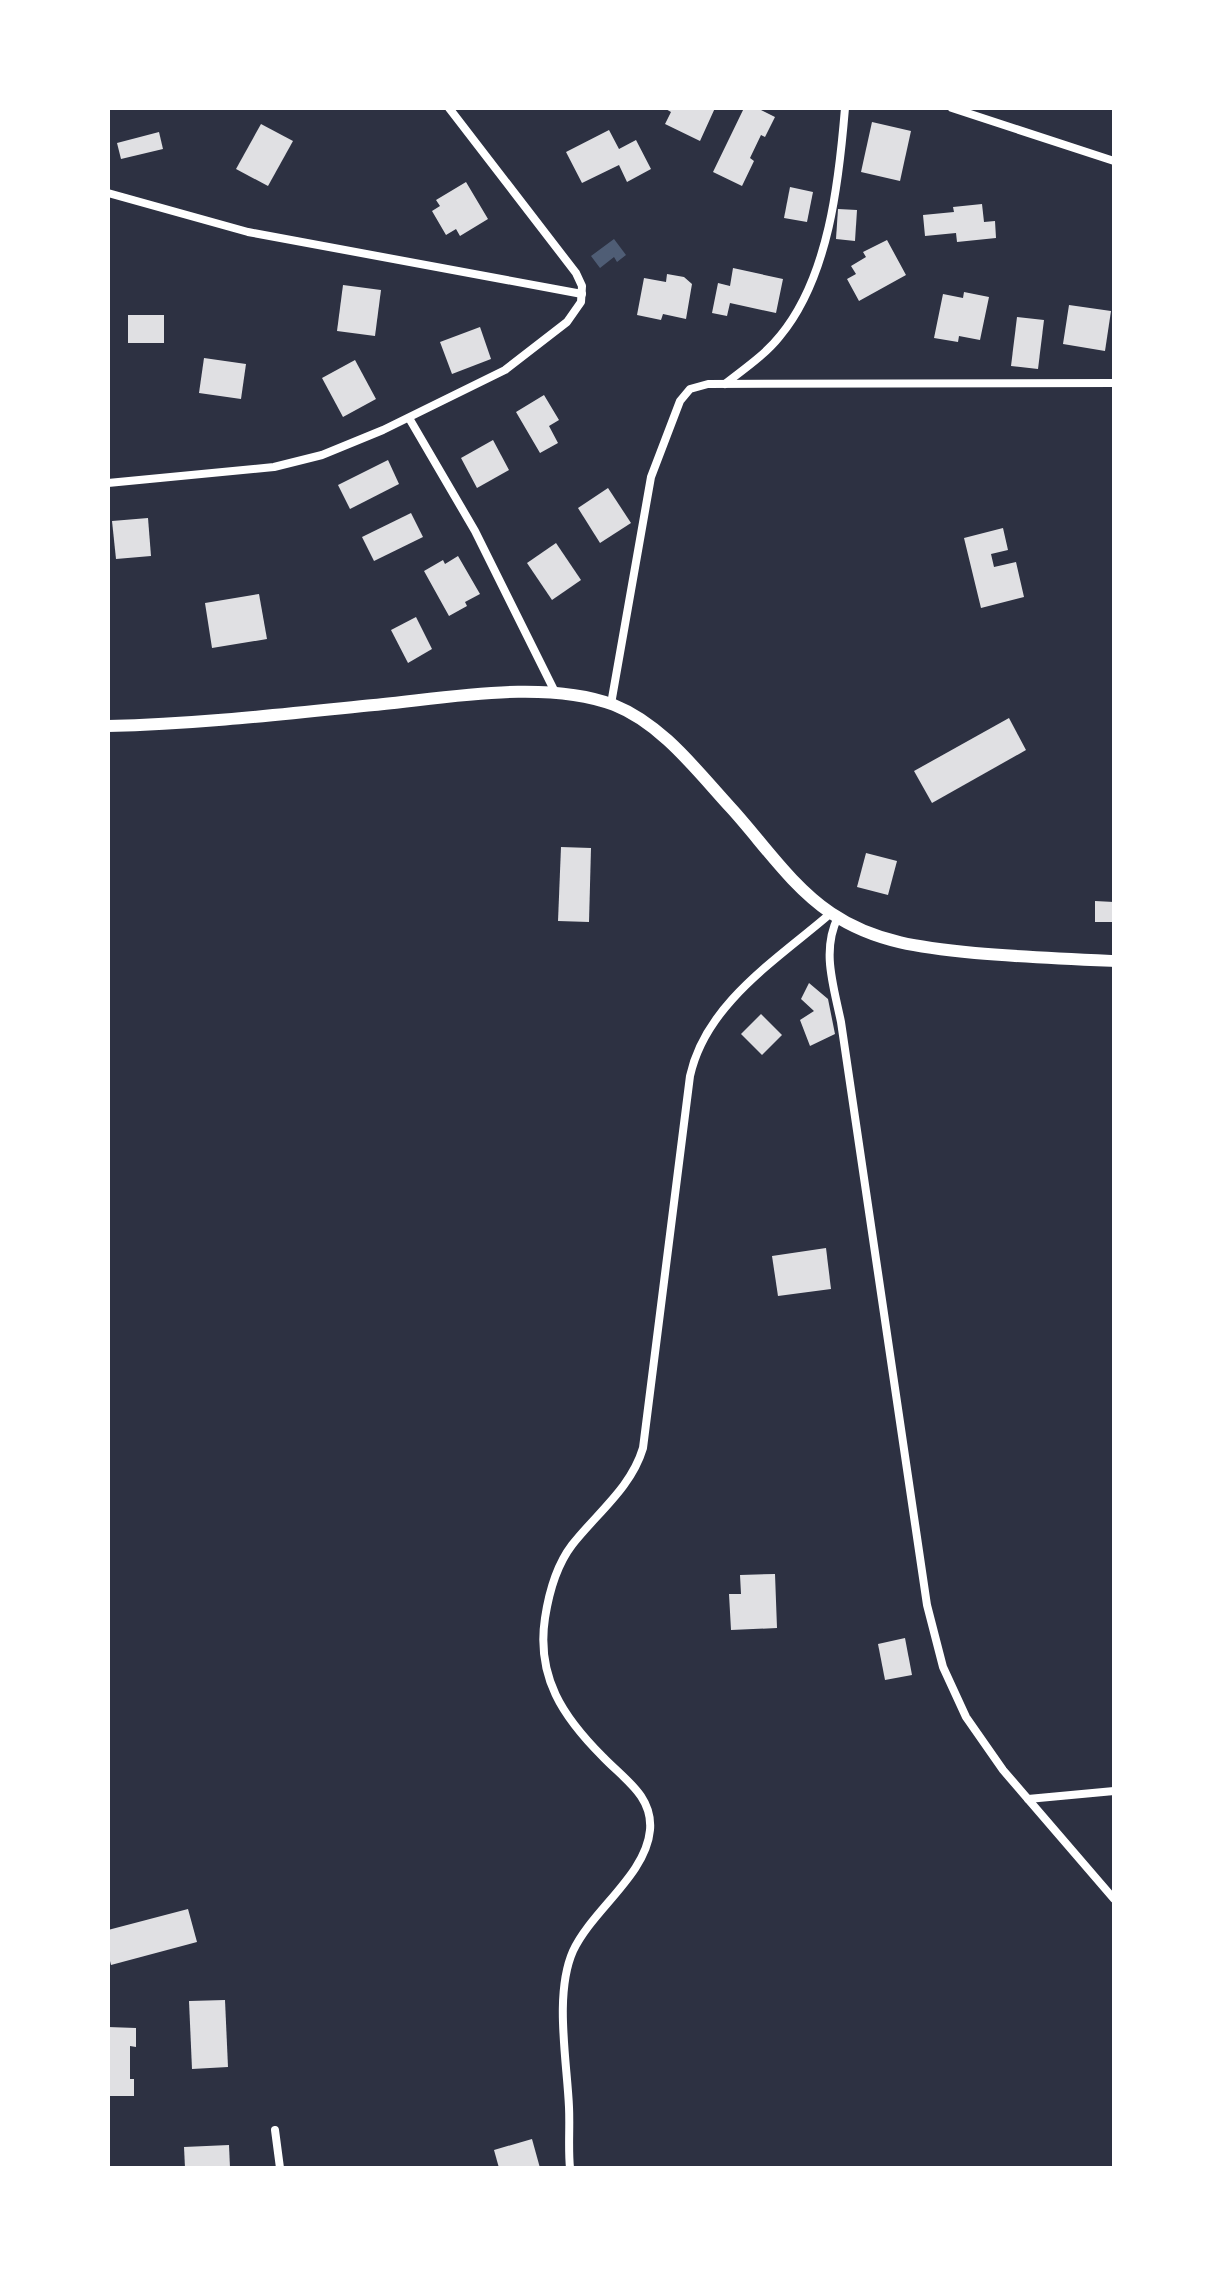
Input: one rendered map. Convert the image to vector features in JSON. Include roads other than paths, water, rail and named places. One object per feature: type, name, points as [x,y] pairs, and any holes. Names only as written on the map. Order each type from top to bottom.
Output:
[{"type":"main road","points":[[108,726],[243,719],[450,698],[555,692],[611,704],[658,732],[721,797],[791,877],[835,915],[865,932],[914,946],[1025,957],[1114,961]]},
{"type":"street","points":[[108,483],[274,467],[335,451],[409,418],[512,365],[578,310],[582,294],[576,273],[449,108]]},
{"type":"street","points":[[724,384],[778,338],[792,319],[812,280],[829,222],[845,108]]},
{"type":"street","points":[[952,108],[1114,161]]},
{"type":"street","points":[[108,193],[248,232],[582,294]]},
{"type":"street","points":[[611,704],[646,498],[662,444],[684,395],[702,384],[1114,383]]},
{"type":"street","points":[[409,418],[475,531],[555,692]]},
{"type":"street","points":[[835,915],[829,941],[830,966],[841,1022],[931,1626],[943,1667],[966,1717],[1028,1799],[1114,1899]]},
{"type":"street","points":[[570,2168],[564,2013],[566,1973],[580,1938],[638,1864],[649,1839],[650,1826],[647,1805],[642,1796],[600,1755],[552,1690],[543,1643],[548,1603],[555,1577],[566,1555],[631,1476],[643,1448],[690,1076],[699,1043],[725,1006],[835,915]]},
{"type":"street","points":[[1028,1799],[1114,1791]]},
{"type":"street","points":[[275,2130],[280,2168]]},
{"type":"water","points":[[614,239],[626,255],[617,262],[614,257],[600,268],[591,256]]}]
